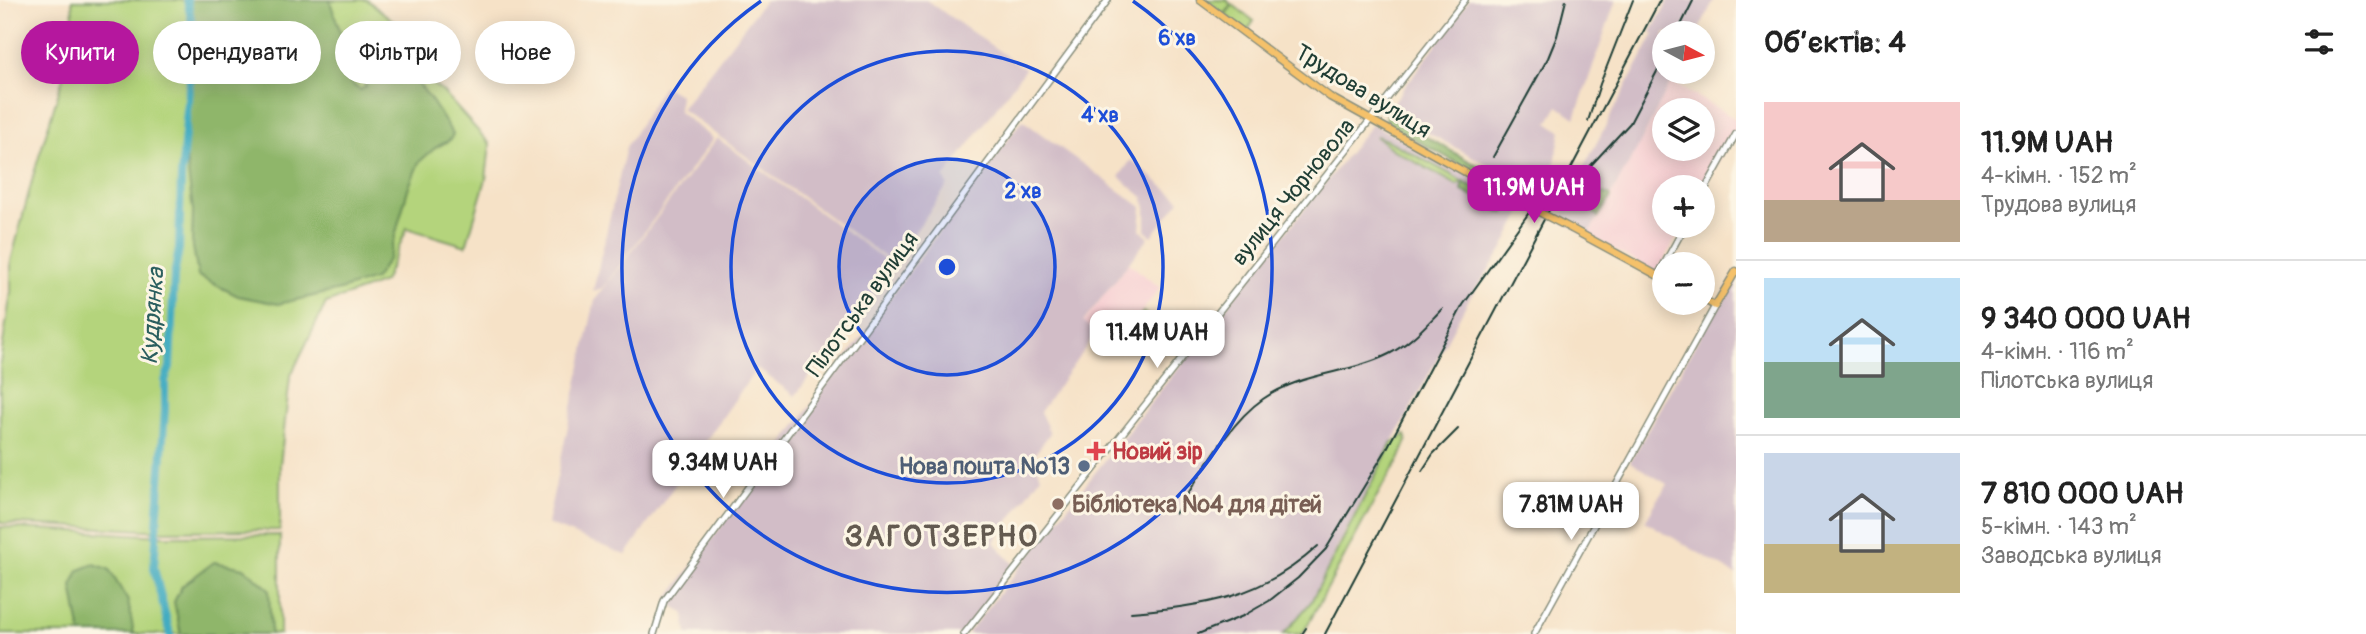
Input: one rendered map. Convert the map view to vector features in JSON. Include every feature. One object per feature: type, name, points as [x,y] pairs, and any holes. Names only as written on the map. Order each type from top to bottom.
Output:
[{"type":"main road","name":"Трудова вулиця","points":[[1200,0],[1308,82],[1371,122],[1652,272]]},
{"type":"main road","points":[[1715,306],[1735,270]]},
{"type":"street","name":"Пілотська вулиця","points":[[654,634],[664,601],[1108,0]]},
{"type":"street","name":"вулиця Чорновола","points":[[964,634],[1465,0]]},
{"type":"street","points":[[1713,175],[1736,134]]},
{"type":"street","points":[[1534,634],[1710,315]]},
{"type":"shaded area","points":[[765,0],[926,0],[1025,69],[944,178],[948,185],[893,263],[681,109]]},
{"type":"shaded area","points":[[1469,0],[1616,0],[1575,118],[1558,106],[1548,123],[1561,131],[1555,163],[1547,178],[1526,167],[1518,181],[1387,111]]},
{"type":"shaded area","points":[[1669,0],[1714,0],[1703,21],[1657,21]]},
{"type":"shaded area","points":[[1652,38],[1652,84],[1670,84],[1663,98],[1652,98],[1652,119],[1588,235],[1560,221],[1575,184]]},
{"type":"shaded area","points":[[1670,84],[1699,98],[1663,98]]},
{"type":"shaded area","points":[[663,86],[680,95],[678,111],[713,139],[603,288],[593,291],[626,147]]},
{"type":"shaded area","points":[[1715,107],[1736,119],[1736,130],[1711,175],[1652,175],[1652,238],[1676,238],[1669,252],[1652,252],[1652,270],[1588,235],[1652,119],[1652,161],[1715,161]]},
{"type":"shaded area","points":[[1022,120],[1142,207],[1140,230],[1149,237],[1083,322],[1096,333],[1040,412],[1050,433],[1033,457],[1041,476],[994,542],[1015,566],[962,634],[687,634],[684,613],[666,601]]},
{"type":"shaded area","points":[[1372,124],[1525,206],[1502,250],[1469,299],[1340,541],[1311,602],[1284,634],[967,634]]},
{"type":"shaded area","points":[[717,138],[892,265],[795,396],[757,368],[626,555],[547,524],[595,300]]},
{"type":"shaded area","points":[[1131,160],[1180,200],[1152,236],[1146,231],[1143,197],[1119,177]]},
{"type":"shaded area","points":[[1129,263],[1160,288],[1115,347],[1083,323]]},
{"type":"shaded area","points":[[1736,271],[1736,575],[1645,521],[1667,484],[1630,462],[1712,315],[1715,315],[1715,309]]},
{"type":"green space","points":[[72,0],[367,0],[394,21],[335,21],[335,84],[432,84],[442,91],[490,144],[486,179],[466,246],[407,228],[384,282],[326,303],[290,377],[280,465],[280,530],[165,531],[0,523],[0,363],[11,292],[11,261],[61,84],[139,84],[139,21],[73,21]]},
{"type":"green space","points":[[189,0],[330,0],[337,21],[335,84],[352,84],[360,90],[366,87],[365,84],[417,84],[422,88],[453,134],[450,140],[435,148],[419,162],[408,189],[389,258],[375,279],[278,304],[238,296],[198,276],[192,241],[193,211],[184,142],[190,84],[321,84],[321,21],[193,21]]},
{"type":"green space","points":[[1206,0],[1226,0],[1231,4],[1224,14]]},
{"type":"green space","points":[[1233,5],[1254,21],[1247,31],[1225,15]]},
{"type":"green space","points":[[1386,114],[1471,162],[1515,182],[1519,185],[1515,195],[1385,123]]},
{"type":"green space","points":[[1376,136],[1452,175],[1461,181],[1460,184],[1457,185],[1392,149]]},
{"type":"green space","points":[[1463,182],[1504,202],[1507,206],[1504,213],[1461,190]]},
{"type":"green space","points":[[1602,193],[1611,197],[1598,217],[1593,210]]},
{"type":"green space","points":[[1143,312],[1163,327],[1149,345],[1130,330]]},
{"type":"green space","points":[[1406,435],[1407,441],[1399,460],[1306,628],[1302,634],[1284,634],[1311,602],[1392,443]]},
{"type":"green space","points":[[0,527],[165,536],[280,535],[280,634],[0,634]]},
{"type":"green space","points":[[214,562],[244,568],[269,589],[271,634],[181,634],[174,602],[182,586]]},
{"type":"green space","points":[[94,564],[109,569],[128,601],[134,634],[81,634],[72,586],[79,570]]},
{"type":"waterway","name":"Кудрянка","points":[[170,634],[154,568],[165,381],[170,367],[174,276],[179,249],[181,177],[194,32],[187,0]]},
{"type":"railway","points":[[1493,157],[1548,58],[1566,0]]},
{"type":"railway","points":[[1588,121],[1633,0]]},
{"type":"railway","points":[[1325,634],[1660,0]]},
{"type":"railway","points":[[1683,21],[1693,1]]},
{"type":"railway","points":[[1563,203],[1581,176],[1630,123],[1652,81]]},
{"type":"railway","points":[[1198,634],[1243,616],[1269,601],[1298,578],[1326,549],[1385,452],[1463,305],[1553,179]]},
{"type":"railway","points":[[1175,514],[1226,436],[1250,409],[1263,399],[1294,383],[1373,361],[1397,350],[1442,309]]},
{"type":"railway","points":[[1422,471],[1433,454],[1458,429]]},
{"type":"railway","points":[[1131,612],[1183,606],[1231,596],[1275,577],[1297,564],[1318,546]]},
{"type":"railway","points":[[1302,634],[1306,628]]},
{"type":"place","name":"Новий зір","points":[[1096,451]]},
{"type":"place","name":"Нова пошта №13","points":[[1084,466]]},
{"type":"place","name":"Бібліотека №4 для дітей","points":[[1058,504]]},
{"type":"district","name":"ЗАГОТЗЕРНО","points":[[942,536]]}]
